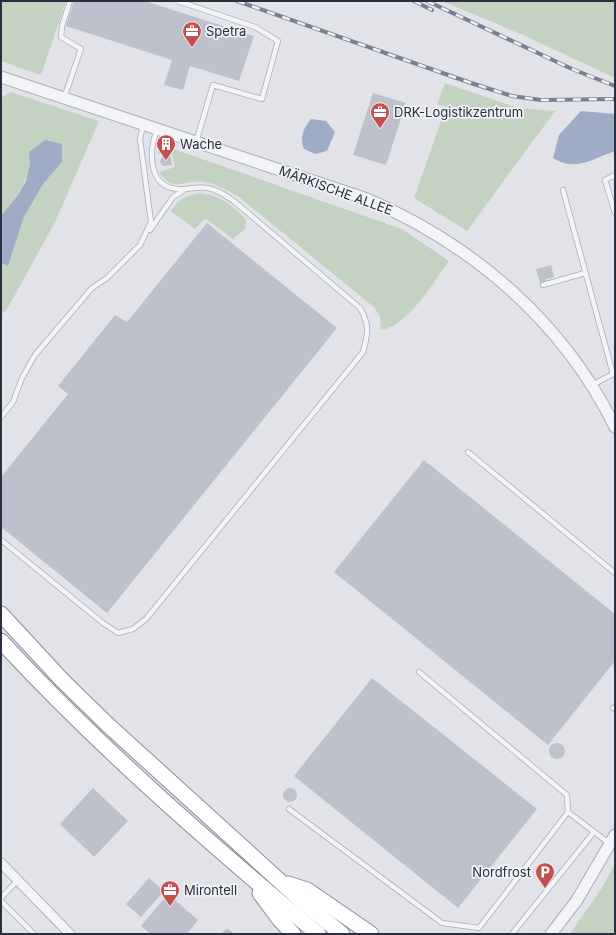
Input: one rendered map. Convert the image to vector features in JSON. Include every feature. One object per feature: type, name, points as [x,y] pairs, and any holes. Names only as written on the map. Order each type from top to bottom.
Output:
[{"type":"highway","points":[[1,614],[62,680],[108,725],[342,934]]},
{"type":"highway","points":[[1,641],[47,690],[83,725],[246,875],[318,934]]},
{"type":"highway","points":[[246,875],[280,920],[293,934]]},
{"type":"highway","points":[[283,882],[307,890],[370,934]]},
{"type":"street","name":"MÄRKISCHE ALLEE","points":[[1,77],[367,199],[410,218],[464,252],[506,284],[544,321],[563,344],[592,385],[615,427]]},
{"type":"street","points":[[551,934],[577,900],[612,840]]},
{"type":"street","points":[[1,863],[70,934]]},
{"type":"lane","points":[[64,98],[80,49],[61,37],[62,26],[70,1]]},
{"type":"lane","points":[[178,1],[255,27],[278,41],[262,99],[213,85],[196,142]]},
{"type":"lane","points":[[143,124],[140,139],[151,222],[147,234]]},
{"type":"lane","points":[[1,540],[103,624],[118,633],[133,629],[146,619],[363,352],[368,334],[366,319],[360,308],[235,202],[219,190],[202,187],[185,189],[171,188],[162,184],[156,176],[152,162],[151,149],[157,130]]},
{"type":"lane","points":[[615,175],[605,180],[615,213]]},
{"type":"lane","points":[[1,417],[13,402],[22,378],[35,355],[92,288],[107,278],[129,258],[173,198],[185,189]]},
{"type":"lane","points":[[563,190],[584,273],[614,374],[592,385]]},
{"type":"lane","points":[[543,285],[584,273]]},
{"type":"lane","points":[[468,452],[615,573]]},
{"type":"lane","points":[[289,809],[442,922],[479,928],[568,812],[567,795],[419,672]]},
{"type":"lane","points":[[568,812],[594,832],[612,840]]},
{"type":"lane","points":[[512,934],[594,832]]},
{"type":"lane","points":[[17,881],[1,900],[34,934]]},
{"type":"green space","points":[[1,1],[66,1],[41,75],[1,61]]},
{"type":"green space","points":[[442,1],[615,1],[615,78],[523,35]]},
{"type":"green space","points":[[445,83],[518,108],[555,111],[467,231],[414,198],[446,107],[437,104]]},
{"type":"green space","points":[[11,92],[99,121],[56,220],[9,306],[1,315],[1,263],[8,266],[24,217],[43,184],[62,162],[30,163],[26,179],[20,192],[1,216],[1,98]]},
{"type":"green space","points":[[165,146],[402,229],[449,261],[420,302],[411,312],[391,327],[381,330],[380,317],[375,308],[239,197],[209,183],[197,182],[174,184],[164,179],[159,172],[175,167],[172,153],[157,154],[160,149]]},
{"type":"green space","points":[[198,193],[219,198],[231,205],[246,220],[245,229],[233,239],[205,218],[195,229],[171,211],[176,204],[183,199]]},
{"type":"green space","points":[[615,864],[615,934],[570,934],[601,889]]},
{"type":"water","points":[[581,111],[615,114],[615,151],[584,163],[569,164],[561,162],[553,158],[559,135]]},
{"type":"water","points":[[311,119],[326,121],[335,132],[327,151],[315,154],[304,149],[302,136]]},
{"type":"water","points":[[45,140],[62,144],[62,162],[43,184],[24,217],[8,266],[1,263],[1,216],[18,195],[26,181],[30,163],[29,152]]},
{"type":"building","name":"Spetra","points":[[74,1],[145,1],[254,36],[239,81],[190,66],[183,90],[164,85],[172,60],[66,26]]},
{"type":"building","name":"DRK-Logistikzentrum","points":[[373,93],[406,103],[386,165],[353,155]]},
{"type":"building","name":"Wache","points":[[170,154],[172,165],[163,166],[160,162],[162,157]]},
{"type":"building","points":[[207,223],[337,328],[107,613],[1,527],[1,477],[68,394],[58,386],[115,315],[127,322]]},
{"type":"building","points":[[551,265],[554,277],[546,279],[546,282],[540,283],[536,269]]},
{"type":"building","points":[[424,460],[615,614],[615,661],[548,745],[334,572]]},
{"type":"building","points":[[372,678],[537,809],[458,908],[294,776]]},
{"type":"building","points":[[557,743],[564,748],[565,751],[560,758],[557,759],[550,754],[549,751],[554,744]]},
{"type":"building","points":[[93,788],[128,821],[94,857],[60,824]]},
{"type":"building","points":[[290,788],[295,790],[297,795],[295,800],[290,802],[285,800],[283,795],[285,790]]},
{"type":"building","points":[[149,878],[164,891],[141,917],[126,904]]},
{"type":"building","name":"Mirontell","points":[[168,894],[198,920],[187,934],[150,934],[141,926]]},
{"type":"building","points":[[226,929],[230,930],[234,934],[221,934]]},
{"type":"railway","points":[[237,1],[512,96],[541,100],[615,99]]},
{"type":"railway","points":[[414,1],[432,10]]},
{"type":"railway","points":[[427,1],[572,69],[615,86]]},
{"type":"place","name":"Spetra","points":[[192,48]]},
{"type":"place","name":"DRK-Logistikzentrum","points":[[380,129]]},
{"type":"place","name":"Wache","points":[[166,161]]},
{"type":"place","name":"Nordfrost","points":[[545,889]]},
{"type":"place","name":"Mirontell","points":[[170,907]]}]
